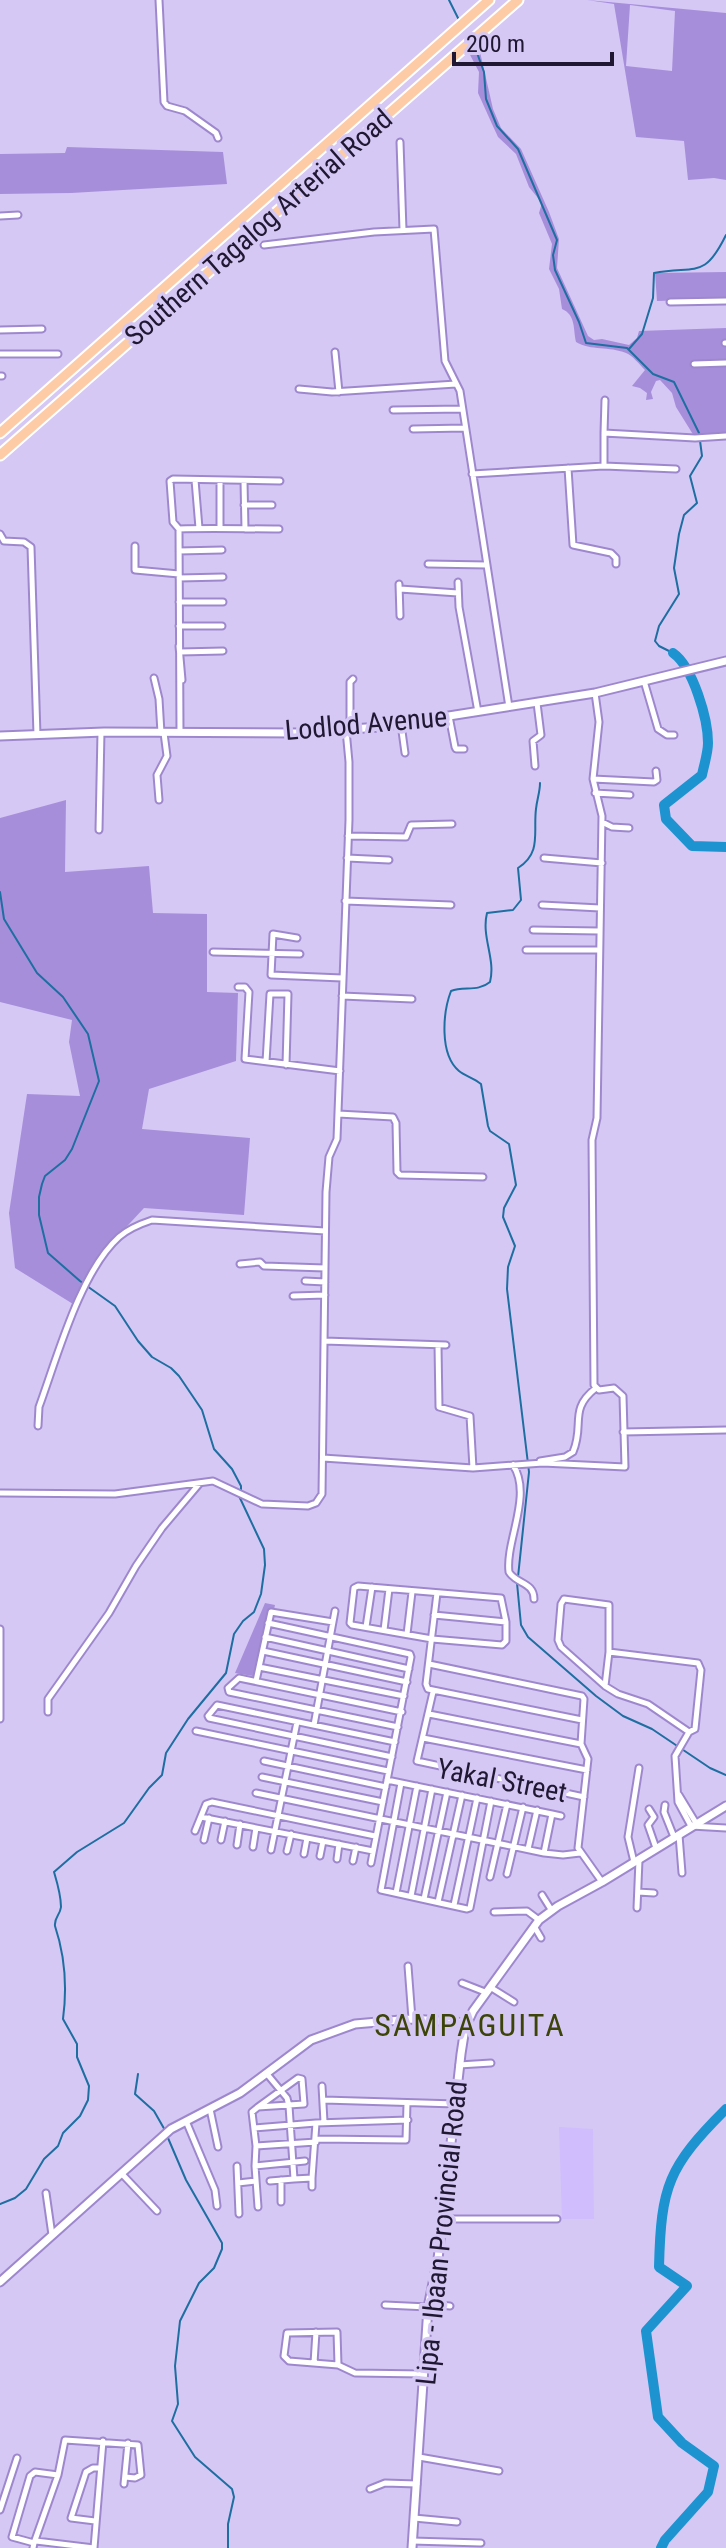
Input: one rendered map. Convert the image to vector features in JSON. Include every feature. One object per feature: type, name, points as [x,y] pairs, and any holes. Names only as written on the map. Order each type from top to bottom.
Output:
[{"type":"highway","name":"Southern Tagalog Arterial Road","points":[[0,433],[489,0]]},
{"type":"highway","name":"Southern Tagalog Arterial Road","points":[[0,455],[518,0]]},
{"type":"main road","name":"Lodlod Avenue","points":[[0,736],[348,730],[595,693],[726,661]]},
{"type":"main road","name":"Lipa - Ibaan Provincial Road","points":[[412,2544],[429,2305],[467,2023],[487,1989],[536,1923],[726,1806]]},
{"type":"main road","points":[[0,2282],[166,2133],[240,2093],[311,2040],[355,2024],[412,2019],[467,2023]]},
{"type":"street","points":[[159,0],[164,102],[193,117],[216,133],[218,138]]},
{"type":"street","points":[[400,142],[403,230]]},
{"type":"street","points":[[0,216],[18,215]]},
{"type":"street","points":[[264,245],[434,229],[445,361],[456,384],[462,409],[509,707]]},
{"type":"street","points":[[670,302],[726,301]]},
{"type":"street","points":[[0,330],[42,329]]},
{"type":"street","points":[[335,352],[339,392]]},
{"type":"street","points":[[0,354],[58,354]]},
{"type":"street","points":[[694,364],[726,363]]},
{"type":"street","points":[[299,389],[339,392],[456,384]]},
{"type":"street","points":[[604,466],[605,400]]},
{"type":"street","points":[[393,410],[462,409]]},
{"type":"street","points":[[413,429],[464,428]]},
{"type":"street","points":[[604,433],[695,438],[726,436]]},
{"type":"street","points":[[472,474],[604,466],[676,469]]},
{"type":"street","points":[[568,468],[573,545],[611,553],[616,558],[616,564]]},
{"type":"street","points":[[195,480],[199,528]]},
{"type":"street","points":[[181,732],[179,529],[173,522],[170,481],[280,481]]},
{"type":"street","points":[[220,481],[220,527]]},
{"type":"street","points":[[244,481],[245,529]]},
{"type":"street","points":[[244,505],[272,505]]},
{"type":"street","points":[[179,529],[279,529]]},
{"type":"street","points":[[0,538],[24,542],[31,547],[37,735]]},
{"type":"street","points":[[135,546],[135,570],[179,576],[223,577]]},
{"type":"street","points":[[179,551],[222,550]]},
{"type":"street","points":[[428,564],[487,565]]},
{"type":"street","points":[[458,582],[478,712]]},
{"type":"street","points":[[400,616],[399,587],[458,593]]},
{"type":"street","points":[[179,602],[223,602]]},
{"type":"street","points":[[179,626],[222,626]]},
{"type":"street","points":[[179,650],[223,651]]},
{"type":"street","points":[[154,678],[158,684],[167,756],[157,775],[159,800]]},
{"type":"street","points":[[0,1493],[115,1494],[213,1481],[262,1504],[308,1506],[316,1503],[322,1494],[325,1231],[329,1157],[337,1139],[350,790],[348,730],[350,682],[353,679]]},
{"type":"street","points":[[644,680],[658,729],[667,735],[674,735]]},
{"type":"street","points":[[595,693],[599,722],[593,779],[602,822],[597,1118],[592,1140],[596,1388]]},
{"type":"street","points":[[535,766],[533,741],[541,735],[537,703]]},
{"type":"street","points":[[449,716],[455,747],[464,749]]},
{"type":"street","points":[[401,724],[405,753]]},
{"type":"street","points":[[99,830],[101,732]]},
{"type":"street","points":[[593,779],[654,782],[657,780],[656,771]]},
{"type":"street","points":[[595,793],[630,795]]},
{"type":"street","points":[[602,822],[612,827],[629,828]]},
{"type":"street","points":[[348,836],[406,837],[411,825],[452,824]]},
{"type":"street","points":[[347,858],[389,860]]},
{"type":"street","points":[[544,858],[602,863]]},
{"type":"street","points":[[345,901],[451,905]]},
{"type":"street","points":[[542,905],[600,908]]},
{"type":"street","points":[[533,930],[599,931]]},
{"type":"street","points":[[297,938],[273,934],[272,976],[342,978]]},
{"type":"street","points":[[526,950],[599,950]]},
{"type":"street","points":[[213,952],[300,954]]},
{"type":"street","points":[[238,987],[245,987],[249,992],[244,1058],[340,1071]]},
{"type":"street","points":[[266,1062],[270,994],[288,994],[286,1065]]},
{"type":"street","points":[[342,996],[412,999]]},
{"type":"street","points":[[338,1114],[393,1117],[396,1123],[397,1172],[400,1175],[483,1177]]},
{"type":"street","points":[[38,1426],[39,1407],[90,1275],[118,1238],[135,1226],[152,1220],[325,1231]]},
{"type":"street","points":[[240,1264],[260,1262],[264,1266],[325,1268]]},
{"type":"street","points":[[305,1281],[325,1282]]},
{"type":"street","points":[[293,1296],[325,1295]]},
{"type":"street","points":[[324,1341],[446,1345]]},
{"type":"street","points":[[438,1345],[438,1403],[444,1410],[470,1416],[473,1468]]},
{"type":"street","points":[[323,1458],[473,1468],[513,1465],[523,1464],[531,1463],[625,1467],[623,1396],[614,1388],[596,1388],[585,1395],[579,1406],[573,1452],[565,1457],[523,1464]]},
{"type":"street","points":[[623,1432],[726,1430]]},
{"type":"street","points":[[513,1465],[520,1479],[509,1572],[514,1579],[528,1585],[534,1599]]},
{"type":"street","points":[[48,1712],[48,1699],[109,1613],[136,1566],[162,1528],[200,1483]]},
{"type":"street","points":[[366,1627],[372,1587]]},
{"type":"street","points":[[354,1588],[389,1589],[501,1598],[506,1622],[504,1643],[432,1639],[350,1623],[354,1588]]},
{"type":"street","points":[[384,1630],[389,1589]]},
{"type":"street","points":[[407,1634],[412,1592]]},
{"type":"street","points":[[437,1593],[426,1684],[433,1692],[582,1720]]},
{"type":"street","points":[[605,1686],[609,1605],[564,1599],[561,1604],[559,1644],[605,1686],[648,1704],[689,1732]]},
{"type":"street","points":[[314,1725],[335,1611]]},
{"type":"street","points":[[256,1681],[271,1612],[333,1622]]},
{"type":"street","points":[[434,1615],[506,1622]]},
{"type":"street","points":[[268,1623],[410,1654],[402,1712],[371,1863]]},
{"type":"street","points":[[0,1629],[0,1719]]},
{"type":"street","points":[[265,1637],[409,1669]]},
{"type":"street","points":[[263,1651],[407,1682]]},
{"type":"street","points":[[609,1652],[692,1661],[701,1665],[695,1729],[689,1732],[675,1756],[678,1802],[693,1825],[726,1828]]},
{"type":"street","points":[[429,1664],[578,1694],[584,1699],[581,1744],[588,1759],[578,1843],[580,1853],[602,1882]]},
{"type":"street","points":[[259,1667],[404,1696]]},
{"type":"street","points":[[398,1727],[227,1690],[236,1678],[402,1712]]},
{"type":"street","points":[[433,1692],[423,1738],[587,1770]]},
{"type":"street","points":[[392,1757],[208,1716],[217,1705],[395,1742]]},
{"type":"street","points":[[429,1714],[581,1744]]},
{"type":"street","points":[[271,1850],[297,1722]]},
{"type":"street","points":[[196,1731],[388,1771]]},
{"type":"street","name":"Yakal Street","points":[[423,1738],[417,1758],[421,1764],[584,1797]]},
{"type":"street","points":[[264,1761],[387,1784],[401,1783],[561,1816]]},
{"type":"street","points":[[637,1908],[636,1860],[628,1837],[639,1768]]},
{"type":"street","points":[[262,1777],[383,1802]]},
{"type":"street","points":[[401,1783],[381,1890],[438,1902],[470,1908],[491,1801]]},
{"type":"street","points":[[396,1893],[417,1786]]},
{"type":"street","points":[[411,1896],[432,1789]]},
{"type":"street","points":[[424,1899],[447,1792]]},
{"type":"street","points":[[256,1793],[544,1853],[580,1853]]},
{"type":"street","points":[[438,1902],[462,1795]]},
{"type":"street","points":[[454,1905],[477,1798]]},
{"type":"street","points":[[195,1831],[206,1804],[212,1802],[375,1836]]},
{"type":"street","points":[[490,1877],[507,1804]]},
{"type":"street","points":[[665,1805],[664,1812],[676,1835],[682,1873]]},
{"type":"street","points":[[507,1874],[523,1807]]},
{"type":"street","points":[[649,1809],[654,1817],[648,1825],[656,1848]]},
{"type":"street","points":[[528,1849],[537,1810]]},
{"type":"street","points":[[544,1853],[552,1814]]},
{"type":"street","points":[[201,1817],[373,1851]]},
{"type":"street","points":[[204,1840],[209,1818]]},
{"type":"street","points":[[221,1840],[225,1821]]},
{"type":"street","points":[[237,1845],[240,1824]]},
{"type":"street","points":[[253,1847],[256,1828]]},
{"type":"street","points":[[287,1851],[291,1834]]},
{"type":"street","points":[[304,1854],[307,1838]]},
{"type":"street","points":[[320,1856],[323,1841]]},
{"type":"street","points":[[337,1859],[339,1844]]},
{"type":"street","points":[[353,1861],[356,1847]]},
{"type":"street","points":[[638,1892],[654,1893]]},
{"type":"street","points":[[542,1895],[552,1911]]},
{"type":"street","points":[[494,1912],[527,1911],[536,1923],[541,1938]]},
{"type":"street","points":[[408,1966],[412,2019]]},
{"type":"street","points":[[462,1983],[487,1989],[514,2002]]},
{"type":"street","points":[[459,2065],[491,2063]]},
{"type":"street","points":[[267,2074],[282,2090],[289,2106],[294,2179]]},
{"type":"street","points":[[258,2107],[304,2104],[302,2079],[298,2078],[258,2107],[252,2112],[258,2207]]},
{"type":"street","points":[[322,2086],[324,2122]]},
{"type":"street","points":[[324,2100],[456,2104]]},
{"type":"street","points":[[256,2146],[316,2140],[405,2141],[407,2103]]},
{"type":"street","points":[[210,2109],[218,2147]]},
{"type":"street","points":[[254,2128],[408,2120]]},
{"type":"street","points":[[186,2121],[215,2190],[217,2206]]},
{"type":"street","points":[[312,2187],[316,2123]]},
{"type":"street","points":[[255,2166],[305,2161]]},
{"type":"street","points":[[237,2166],[239,2214]]},
{"type":"street","points":[[122,2174],[157,2211]]},
{"type":"street","points":[[270,2181],[312,2178]]},
{"type":"street","points":[[281,2180],[281,2202]]},
{"type":"street","points":[[238,2183],[256,2181]]},
{"type":"street","points":[[46,2193],[52,2235]]},
{"type":"street","points":[[442,2219],[557,2219]]},
{"type":"street","points":[[385,2305],[450,2306]]},
{"type":"street","points":[[314,2363],[316,2332]]},
{"type":"street","points":[[338,2365],[337,2332],[287,2333],[284,2356],[289,2361],[338,2365],[355,2373],[424,2374]]},
{"type":"street","points":[[34,2544],[58,2475],[65,2440],[103,2441],[128,2443],[135,2444],[139,2448],[142,2471],[139,2477],[124,2481],[128,2443]]},
{"type":"street","points":[[58,2475],[35,2472],[30,2476],[12,2537],[34,2544],[95,2548],[103,2441]]},
{"type":"street","points":[[419,2457],[499,2471]]},
{"type":"street","points":[[0,2510],[17,2458]]},
{"type":"street","points":[[71,2518],[86,2472],[100,2468]]},
{"type":"street","points":[[370,2489],[385,2483],[417,2484]]},
{"type":"street","points":[[64,2518],[95,2521]]},
{"type":"street","points":[[414,2518],[457,2522]]},
{"type":"street","points":[[412,2544],[481,2543]]},
{"type":"shaded area","points":[[587,0],[726,13],[726,180],[688,180],[684,141],[636,137],[614,4]],"holes":[[[630,5],[675,11],[672,71],[626,66]]]},
{"type":"shaded area","points":[[478,43],[493,109],[501,128],[521,149],[549,212],[559,239],[557,268],[588,336],[594,340],[629,345],[637,338],[639,331],[726,328],[726,341],[721,341],[721,345],[726,344],[726,361],[693,361],[691,364],[693,367],[726,365],[726,434],[694,436],[676,407],[672,393],[660,380],[656,381],[651,392],[653,399],[646,400],[647,393],[632,386],[645,370],[631,356],[576,342],[572,319],[562,309],[559,289],[549,269],[552,244],[539,213],[542,203],[529,187],[516,154],[498,137],[478,93],[479,72],[468,51]]},
{"type":"shaded area","points":[[67,147],[223,152],[227,184],[0,194],[0,154],[65,153]]},
{"type":"shaded area","points":[[726,272],[726,299],[657,301],[655,273]]},
{"type":"shaded area","points":[[66,800],[65,872],[149,866],[153,913],[207,914],[207,992],[238,993],[236,1061],[149,1089],[142,1129],[250,1138],[244,1215],[144,1208],[104,1251],[73,1304],[15,1268],[9,1213],[27,1094],[80,1096],[69,1042],[72,1020],[0,1002],[0,818]]},
{"type":"shaded area","points":[[265,1603],[275,1605],[259,1677],[235,1673]]},
{"type":"shaded area","points":[[559,2127],[593,2129],[594,2219],[562,2219]]},
{"type":"waterway","points":[[449,0],[459,20]]},
{"type":"waterway","points":[[473,42],[484,72],[486,99],[497,126],[518,149],[557,240],[553,255],[555,270],[586,343],[627,348],[653,374],[674,382],[699,433],[702,456],[690,476],[697,503],[684,515],[674,568],[679,594],[659,626],[655,641],[673,653]]},
{"type":"waterway","points":[[629,349],[642,334],[653,298],[654,273],[705,265],[726,235]]},
{"type":"waterway","points":[[673,653],[693,681],[708,743],[702,775],[664,805],[666,819],[692,846],[726,847]]},
{"type":"waterway","points":[[518,1577],[529,1472],[507,1289],[508,1267],[515,1246],[503,1217],[504,1208],[516,1185],[509,1144],[490,1131],[488,1126],[481,1084],[453,1064],[444,1032],[451,991],[481,987],[490,982],[487,913],[513,910],[521,900],[518,868],[531,856],[535,842],[540,783]]},
{"type":"waterway","points":[[0,892],[4,919],[37,973],[63,997],[88,1034],[99,1081],[72,1149],[65,1160],[45,1176],[42,1184],[39,1215],[48,1253],[115,1306],[152,1357],[179,1376],[202,1410],[214,1449],[232,1469],[241,1490]]},
{"type":"waterway","points":[[0,2204],[26,2189],[44,2159],[58,2146],[63,2133],[80,2116],[88,2100],[89,2086],[77,2057],[77,2044],[63,2019],[64,1972],[55,1926],[61,1902],[54,1872],[77,1852],[124,1823],[162,1775],[166,1753],[188,1719],[226,1673],[234,1634],[254,1612],[261,1594],[265,1565],[264,1549],[239,1496]]},
{"type":"waterway","points":[[517,1583],[521,1625],[528,1637],[623,1716],[652,1729],[710,1768],[726,1775]]},
{"type":"waterway","points":[[138,2074],[135,2094],[154,2111],[166,2132]]},
{"type":"waterway","points":[[661,2548],[708,2492],[714,2466],[682,2443],[658,2417],[646,2331],[687,2286],[659,2267],[662,2216],[672,2179],[680,2163],[726,2109]]},
{"type":"waterway","points":[[168,2138],[186,2180],[222,2243],[214,2268],[199,2283],[180,2321],[175,2366],[178,2404],[172,2421],[195,2457],[232,2489],[234,2497],[228,2524],[228,2548]]},
{"type":"district","name":"SAMPAGUITA","points":[[470,2025]]}]
